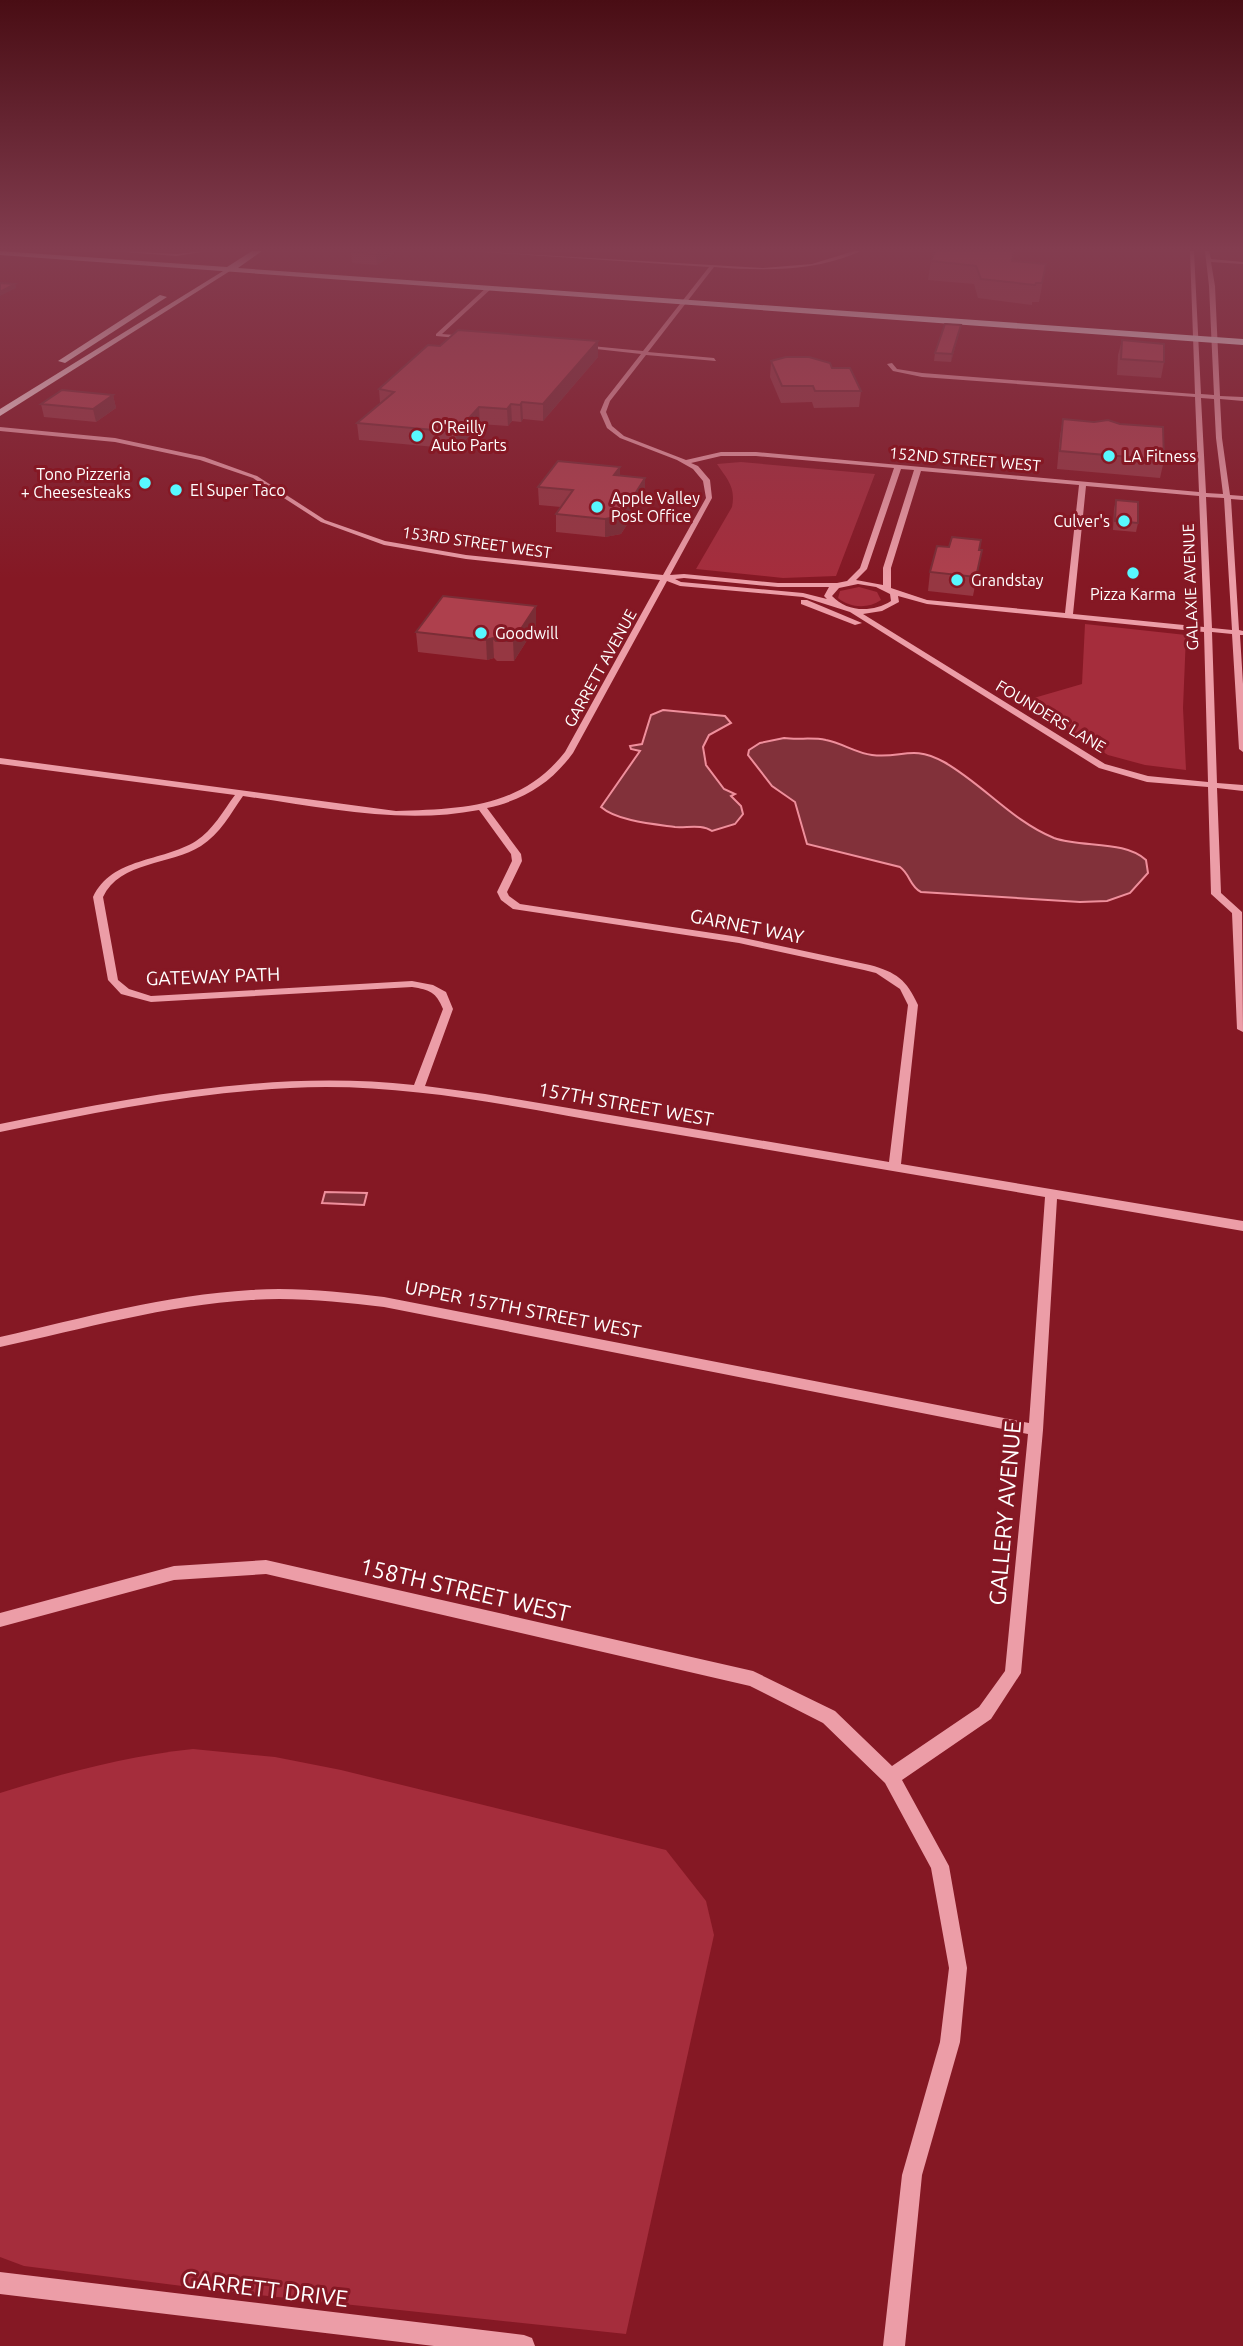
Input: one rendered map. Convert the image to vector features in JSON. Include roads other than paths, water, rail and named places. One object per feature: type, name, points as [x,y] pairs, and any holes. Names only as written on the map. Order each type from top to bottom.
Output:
[{"type":"main road","points":[[53,366],[62,360]]},
{"type":"main road","points":[[0,413],[84,360]]},
{"type":"street","name":"GARRETT AVENUE","points":[[0,761],[396,814],[442,812],[481,806],[512,797],[550,776],[563,762],[666,578],[709,494],[703,476],[685,462],[629,440],[604,421],[605,404],[638,360]]},
{"type":"street","name":"GALAXIE AVENUE","points":[[1196,360],[1203,494],[1216,894],[1241,910],[1243,1029]]},
{"type":"street","points":[[1216,360],[1239,633],[1243,749]]},
{"type":"street","points":[[890,364],[895,370],[912,373],[1243,399]]},
{"type":"street","name":"153RD STREET WEST","points":[[0,429],[115,440],[202,458],[232,467],[266,483],[323,521],[384,542],[466,557],[666,578],[684,576],[767,584],[837,586],[849,583]]},
{"type":"street","name":"153RD STREET WEST","points":[[0,437],[107,447],[137,446]]},
{"type":"street","name":"152ND STREET WEST","points":[[685,462],[715,455],[741,454],[1243,498]]},
{"type":"street","points":[[849,583],[863,569],[898,467]]},
{"type":"street","points":[[887,588],[887,568],[918,469]]},
{"type":"street","points":[[1069,615],[1083,483]]},
{"type":"street","name":"153RD STREET WEST","points":[[666,578],[680,584],[803,595],[850,609]]},
{"type":"street","points":[[849,583],[869,583],[927,602],[1239,633]]},
{"type":"street","points":[[835,604],[828,596],[837,586]]},
{"type":"street","name":"FOUNDERS LANE","points":[[748,592],[813,604],[898,641]]},
{"type":"street","points":[[850,609],[882,609],[895,602],[894,593]]},
{"type":"street","name":"FOUNDERS LANE","points":[[850,609],[1102,766],[1147,779],[1243,788]]},
{"type":"street","name":"GATEWAY PATH","points":[[241,793],[198,844],[118,874],[104,883],[98,897],[113,981],[119,989],[133,996],[150,999],[412,984],[429,987],[442,994],[448,1009],[418,1089]]},
{"type":"street","name":"GARNET WAY","points":[[481,806],[516,853],[517,861],[502,892],[505,898],[517,907],[739,940],[880,971],[905,986],[913,1005],[895,1167]]},
{"type":"street","name":"157TH STREET WEST","points":[[0,1128],[120,1104],[227,1089],[323,1084],[418,1089],[1243,1226]]},
{"type":"street","name":"GALLERY AVENUE","points":[[891,1777],[985,1713],[1013,1673],[1036,1430],[1051,1194]]},
{"type":"street","name":"UPPER 157TH STREET WEST","points":[[0,1342],[166,1305],[237,1295],[308,1293],[384,1302],[1036,1430]]},
{"type":"street","name":"158TH STREET WEST","points":[[0,1620],[174,1573],[266,1567],[753,1679],[829,1717],[891,1777],[940,1866],[958,1968],[950,2042],[912,2175],[894,2346]]},
{"type":"street","name":"GARRETT DRIVE","points":[[0,2283],[524,2346]]},
{"type":"place","name":"O'Reilly Auto Parts","points":[[417,436]]},
{"type":"place","name":"LA Fitness","points":[[1109,456]]},
{"type":"place","name":"Tono Pizzeria + Cheesesteaks","points":[[145,483]]},
{"type":"place","name":"El Super Taco","points":[[176,490]]},
{"type":"place","name":"Apple Valley Post Office","points":[[597,507]]},
{"type":"place","name":"Culver's","points":[[1124,521]]},
{"type":"place","name":"Pizza Karma","points":[[1133,573]]},
{"type":"place","name":"Grandstay","points":[[957,580]]},
{"type":"place","name":"Goodwill","points":[[481,633]]}]
